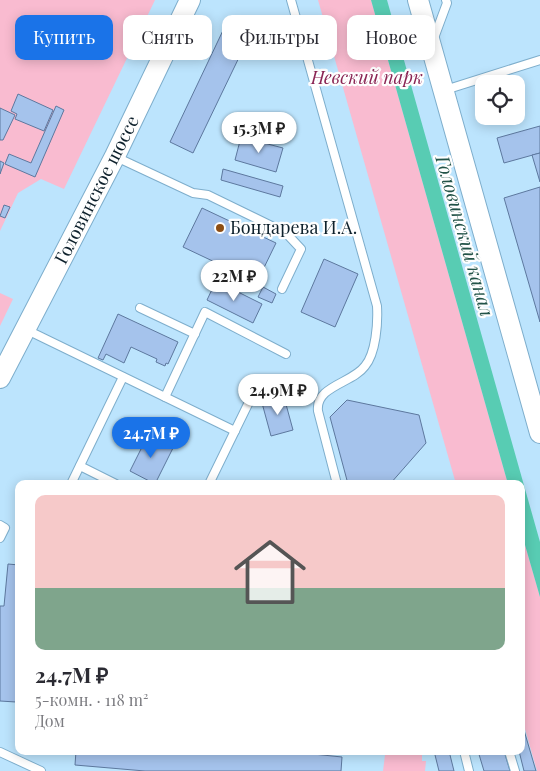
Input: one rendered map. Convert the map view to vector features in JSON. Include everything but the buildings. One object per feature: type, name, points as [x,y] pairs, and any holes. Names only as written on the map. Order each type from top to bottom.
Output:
[{"type":"street","name":"Головинское шоссе","points":[[0,378],[115,156],[190,0]]},
{"type":"street","points":[[418,0],[422,15]]},
{"type":"street","points":[[435,57],[540,433]]},
{"type":"lane","points":[[291,0],[377,306],[372,352],[366,366],[323,394],[318,402],[318,411],[336,480]]},
{"type":"lane","points":[[435,34],[447,3],[446,0]]},
{"type":"lane","points":[[445,90],[540,60]]},
{"type":"lane","points":[[115,156],[193,193],[208,195],[286,233],[301,249],[282,289]]},
{"type":"lane","points":[[140,308],[195,334]]},
{"type":"lane","points":[[165,397],[205,312],[286,354]]},
{"type":"lane","points":[[25,329],[235,431]]},
{"type":"lane","points":[[73,480],[123,376]]},
{"type":"lane","points":[[212,480],[250,400],[281,391]]},
{"type":"lane","points":[[80,466],[108,480]]},
{"type":"lane","points":[[0,525],[5,528],[0,538]]},
{"type":"lane","points":[[0,752],[40,771]]},
{"type":"lane","points":[[465,755],[469,771]]},
{"type":"lane","points":[[510,755],[515,771]]},
{"type":"green space","points":[[0,0],[155,0],[148,15],[123,15],[123,60],[126,60],[64,189],[41,179],[18,193],[0,231]]},
{"type":"green space","name":"Невский парк","points":[[318,0],[371,0],[375,15],[347,15],[347,60],[388,60],[507,480],[455,480],[335,60],[337,60],[337,15],[322,15]]},
{"type":"green space","points":[[0,293],[13,299],[0,326]]},
{"type":"green space","points":[[525,545],[540,597],[540,771],[537,771],[525,729]]},
{"type":"green space","points":[[385,755],[422,755],[422,761],[426,761],[425,771],[383,771]]},
{"type":"shaded area","points":[[371,0],[387,0],[391,15],[375,15]]},
{"type":"shaded area","points":[[388,60],[404,60],[522,480],[507,480]]},
{"type":"shaded area","points":[[525,489],[540,542],[540,597],[525,545]]},
{"type":"place","name":"Бондарева И.А.","points":[[220,228]]},
{"type":"water label","name":"Головинский канал","points":[[465,236]]}]
